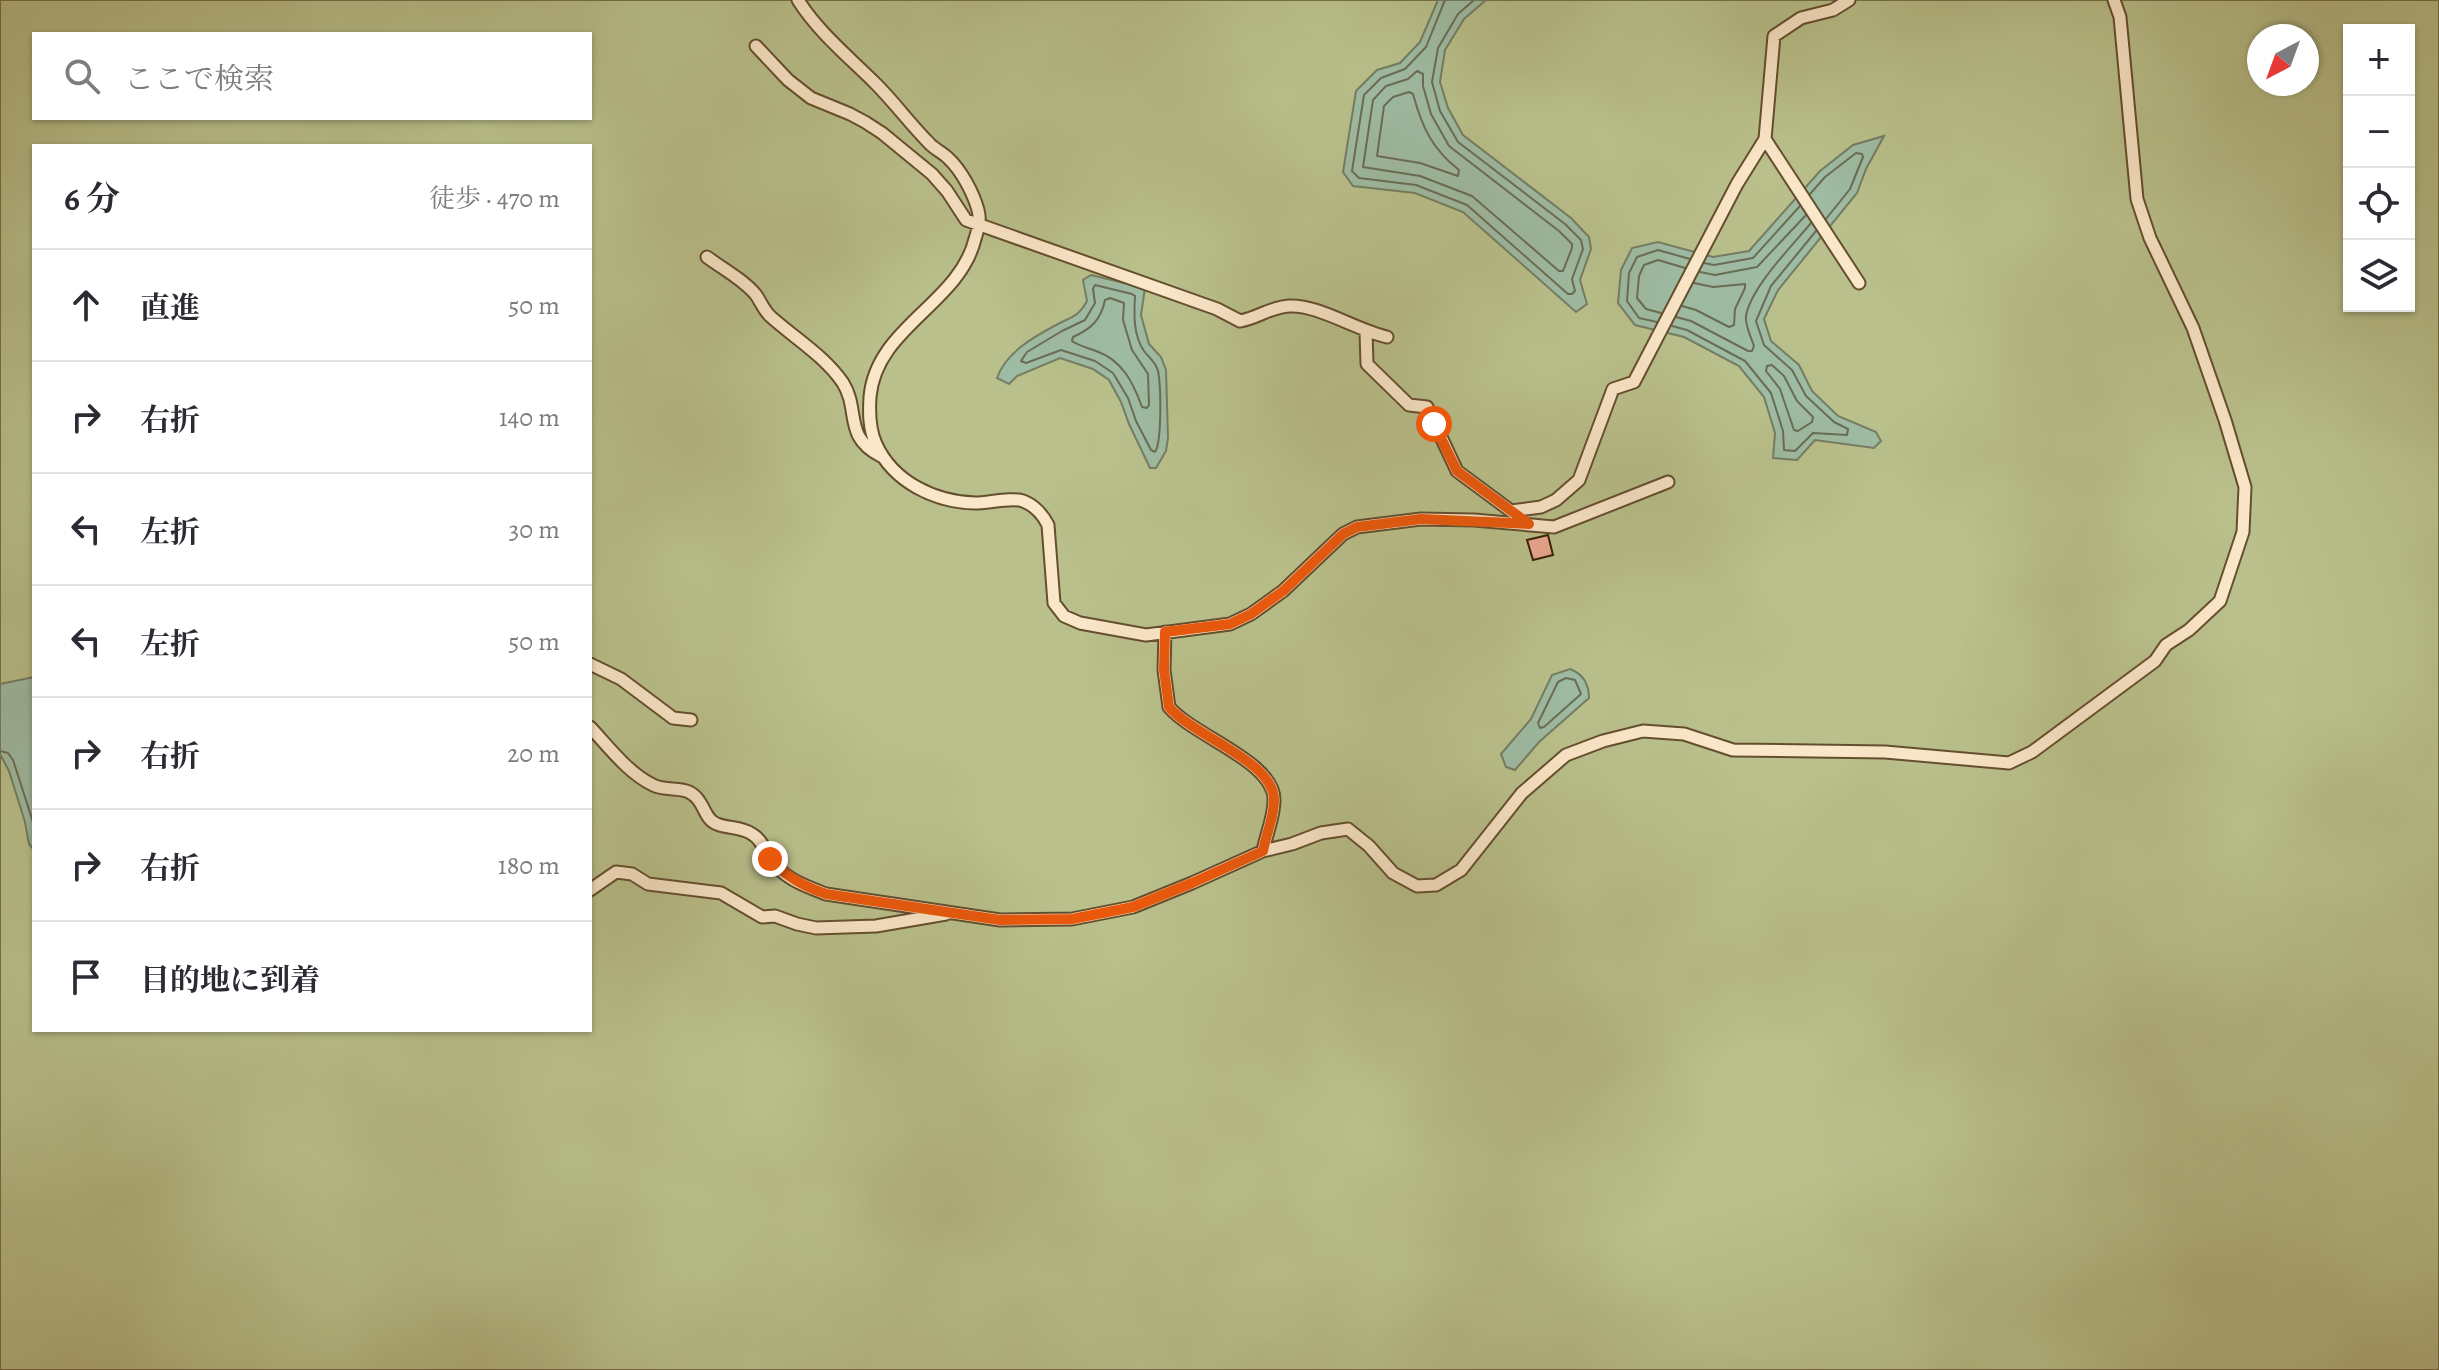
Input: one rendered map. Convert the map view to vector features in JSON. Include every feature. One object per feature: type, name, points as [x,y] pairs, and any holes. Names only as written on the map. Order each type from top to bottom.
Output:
[{"type":"lane","points":[[798,0],[821,31],[876,84],[932,146],[949,159],[965,181],[978,210],[980,224],[973,248],[949,286],[902,331],[883,356],[872,381],[868,418],[876,444],[893,471],[908,483],[940,497],[973,503],[1022,500],[1043,514],[1048,525],[1054,603],[1064,616],[1080,623],[1146,635],[1230,624],[1251,614],[1283,591],[1343,534],[1357,527],[1421,519],[1554,527],[1668,482]]},
{"type":"lane","points":[[1816,0],[1824,13]]},
{"type":"lane","points":[[1511,511],[1541,507],[1556,500],[1579,480],[1613,389],[1634,382],[1737,184],[1765,139],[1774,36],[1801,18],[1833,10],[1849,0]]},
{"type":"lane","points":[[592,729],[645,780],[663,788],[687,791],[699,800],[707,817],[715,824],[741,827],[755,835],[784,874],[804,886],[826,894],[1000,920],[1072,919],[1133,907],[1263,851],[1321,833],[1348,829],[1369,846],[1393,873],[1417,886],[1436,885],[1461,870],[1522,793],[1566,755],[1643,731],[1684,734],[1733,750],[1885,752],[2009,763],[2032,752],[2155,661],[2166,645],[2189,630],[2220,601],[2243,532],[2245,487],[2225,420],[2193,328],[2150,238],[2137,199],[2120,17],[2114,0]]},
{"type":"lane","points":[[756,46],[788,80],[811,98],[850,114],[882,133],[932,174],[966,220],[1217,309],[1240,321],[1261,315],[1271,308],[1293,305],[1387,337]]},
{"type":"lane","points":[[1765,139],[1859,283]]},
{"type":"lane","points":[[707,257],[756,296],[768,314],[829,366],[851,398],[851,416],[856,431],[864,444],[885,458]]},
{"type":"lane","points":[[1366,332],[1367,364],[1409,405],[1427,407],[1457,471],[1529,524]]},
{"type":"lane","points":[[1165,632],[1164,670],[1169,707],[1192,728],[1260,770],[1271,784],[1275,801],[1263,851]]},
{"type":"lane","points":[[592,665],[621,679],[673,718],[691,720]]},
{"type":"lane","points":[[592,889],[616,872],[632,874],[648,884],[721,893],[762,917],[775,916],[816,928],[876,926],[955,913]]},
{"type":"shaded area","points":[[0,0],[2439,0],[2439,1370],[0,1370]]},
{"type":"water","points":[[1438,0],[1486,0],[1464,19],[1445,50],[1440,82],[1448,108],[1463,135],[1571,218],[1589,237],[1591,249],[1580,280],[1587,304],[1576,312],[1463,212],[1415,193],[1353,186],[1343,172],[1356,91],[1377,70],[1400,63],[1420,42]]},
{"type":"water","points":[[1884,136],[1857,193],[1778,290],[1764,319],[1771,341],[1799,365],[1812,391],[1838,416],[1876,432],[1881,441],[1874,448],[1815,440],[1797,460],[1773,458],[1775,433],[1764,397],[1739,366],[1684,337],[1635,325],[1618,303],[1621,270],[1632,248],[1658,242],[1713,257],[1749,251],[1820,171],[1853,145]]},
{"type":"water","points":[[1091,275],[1145,288],[1141,315],[1149,344],[1161,357],[1166,370],[1168,438],[1166,451],[1156,468],[1150,468],[1109,380],[1093,369],[1060,358],[1017,376],[1009,384],[997,378],[1007,360],[1022,346],[1081,310],[1087,301],[1083,280]]},
{"type":"water","points":[[1570,669],[1584,680],[1589,698],[1539,742],[1515,770],[1506,767],[1501,754],[1531,719],[1552,675]]},
{"type":"water","points":[[32,677],[32,848],[9,771],[0,754],[0,684]]},
{"type":"building","points":[[1548,535],[1553,555],[1533,560],[1527,540]]},
{"type":"route","points":[[770,859],[784,874],[826,894],[1000,920],[1072,919],[1133,907],[1263,851],[1275,801],[1271,784],[1260,770],[1192,728],[1169,707],[1164,670],[1165,632],[1230,624],[1251,614],[1283,591],[1343,534],[1357,527],[1421,519],[1529,524],[1457,471],[1434,424]]}]
